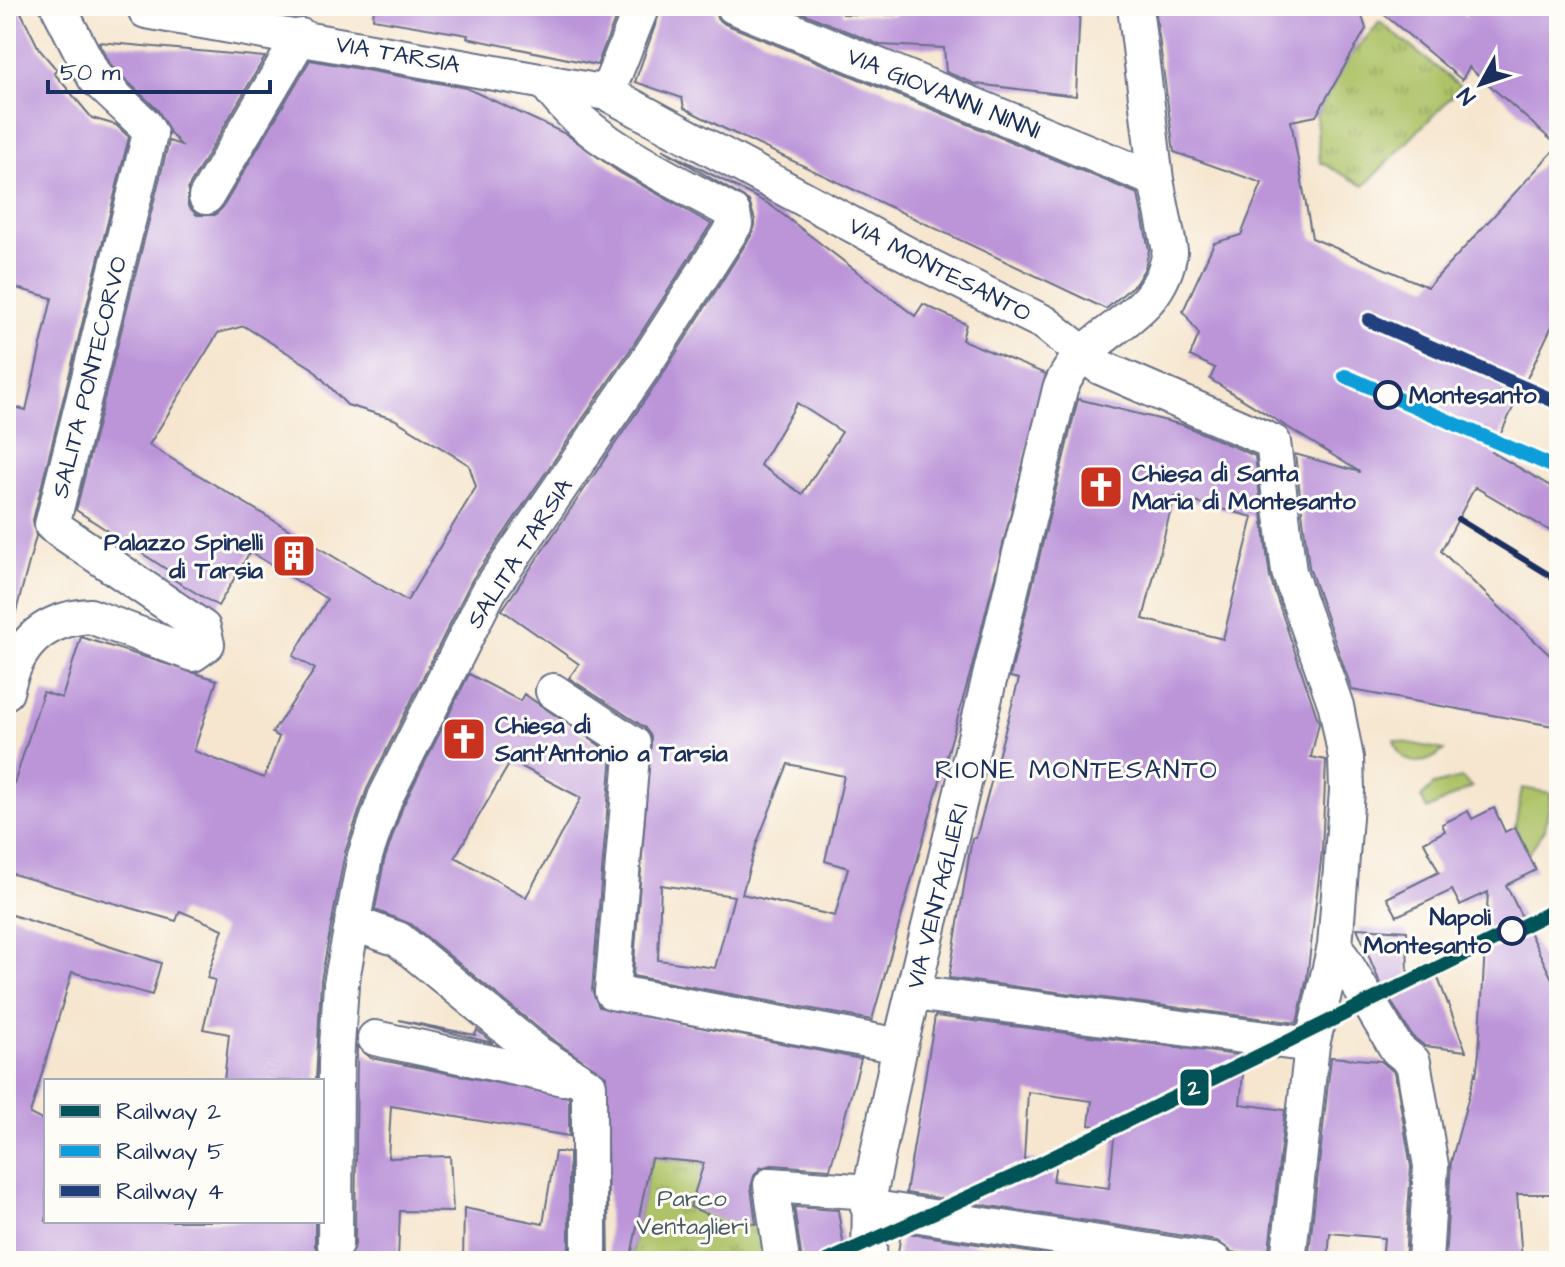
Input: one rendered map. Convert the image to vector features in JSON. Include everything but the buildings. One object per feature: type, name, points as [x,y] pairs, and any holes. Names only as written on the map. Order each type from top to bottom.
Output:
[{"type":"street","name":"SALITA PONTECORVO","points":[[6,692],[13,663],[33,636],[74,617],[90,616],[193,654],[207,644],[203,628],[52,525],[150,134],[95,78],[58,6]]},
{"type":"street","name":"VIA TARSIA","points":[[144,6],[146,11],[301,36],[607,93]]},
{"type":"street","points":[[607,93],[642,6]]},
{"type":"street","name":"VIA GIOVANNI NINNI","points":[[733,6],[1155,168]]},
{"type":"street","points":[[1081,352],[1137,312],[1164,276],[1170,251],[1155,168],[1135,6]]},
{"type":"street","points":[[206,197],[301,36]]},
{"type":"street","name":"SALITA TARSIA","points":[[335,1245],[356,1034],[352,923],[365,856],[385,798],[489,591],[647,361],[735,224],[733,213],[587,126],[557,99],[545,81]]},
{"type":"street","name":"VIA MONTESANTO","points":[[607,93],[931,267],[1045,323],[1100,367],[1273,442],[1289,572],[1336,706],[1346,758],[1347,791],[1335,946]]},
{"type":"street","name":"VIA VENTAGLIERI","points":[[869,1261],[869,1200],[900,1046],[1060,389],[1081,352]]},
{"type":"street","points":[[553,691],[633,744],[612,992],[900,1046]]},
{"type":"street","points":[[352,923],[398,939],[537,1053],[585,1083],[592,1094],[589,1261]]},
{"type":"street","points":[[1288,1261],[1312,1045],[1335,946]]},
{"type":"street","points":[[1335,946],[1397,1049],[1413,1062],[1431,1166],[1425,1261]]},
{"type":"street","points":[[913,993],[1312,1045]]},
{"type":"street","points":[[356,1034],[585,1083]]},
{"type":"street","points":[[782,1261],[771,1185],[1214,1261]]},
{"type":"green space","points":[[1380,22],[1461,87],[1364,186],[1320,162],[1316,116],[1350,56]]},
{"type":"green space","points":[[1394,740],[1444,750],[1430,760],[1415,762],[1402,756]]},
{"type":"green space","points":[[1461,778],[1472,787],[1427,810],[1421,797],[1434,785]]},
{"type":"green space","points":[[1522,788],[1551,793],[1545,829],[1528,854],[1515,827]]},
{"type":"green space","name":"Parco Ventaglieri","points":[[651,1158],[760,1169],[766,1261],[630,1261]]},
{"type":"railway","points":[[1458,519],[1559,581]]},
{"type":"rail line","name":"4","points":[[1369,320],[1559,403]]},
{"type":"rail line","name":"5","points":[[1345,376],[1559,469]]},
{"type":"rail line","name":"2","points":[[827,1261],[1023,1172],[1559,908]]},
{"type":"place","name":"Montesanto","points":[[1388,395]]},
{"type":"place","name":"Chiesa di Santa Maria di Montesanto","points":[[1101,487]]},
{"type":"place","name":"Palazzo Spinelli di Tarsia","points":[[294,556]]},
{"type":"place","name":"Chiesa di Sant'Antonio a Tarsia","points":[[464,739]]},
{"type":"place","name":"Napoli Montesanto","points":[[1512,931]]},
{"type":"district","name":"RIONE MONTESANTO","points":[[1077,769]]}]
